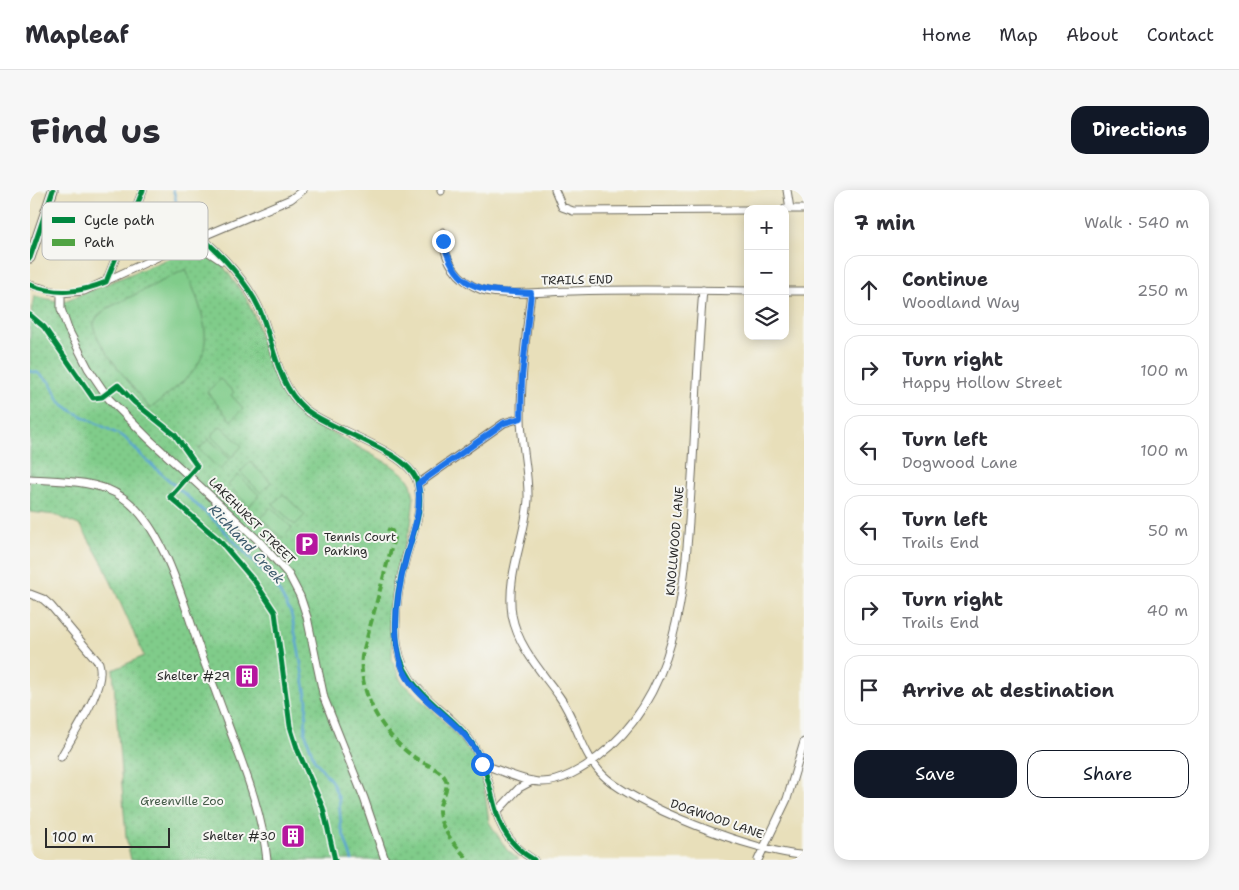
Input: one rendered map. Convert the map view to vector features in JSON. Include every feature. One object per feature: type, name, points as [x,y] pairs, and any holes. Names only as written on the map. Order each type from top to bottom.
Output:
[{"type":"street","points":[[49,202],[53,190]]},
{"type":"street","points":[[137,202],[142,190]]},
{"type":"street","points":[[208,234],[291,199],[302,190]]},
{"type":"street","points":[[787,190],[788,205]]},
{"type":"street","points":[[556,193],[562,207],[573,211],[744,210]]},
{"type":"street","points":[[789,209],[804,209]]},
{"type":"street","points":[[30,258],[42,223]]},
{"type":"street","name":"TRAILS END","points":[[444,232],[443,241],[451,266],[464,280],[484,290],[531,293],[744,291]]},
{"type":"street","points":[[208,243],[218,252],[253,297],[280,373],[298,402],[312,413],[399,460],[412,473],[418,484],[420,497],[416,526],[406,557],[397,600],[396,634],[400,658],[413,683],[459,728],[475,748],[482,764],[496,813],[506,835],[518,848],[534,860]]},
{"type":"street","points":[[208,252],[225,263]]},
{"type":"street","points":[[106,282],[115,260]]},
{"type":"street","points":[[30,285],[61,293],[84,290],[106,282],[152,260]]},
{"type":"street","name":"KNOLLWOOD LANE","points":[[482,764],[532,781],[542,782],[570,774],[592,762],[613,746],[635,720],[649,698],[664,665],[681,605],[686,575],[703,290]]},
{"type":"street","points":[[789,291],[804,291]]},
{"type":"street","name":"LAKEHURST STREET","points":[[61,293],[61,308],[68,329],[88,368],[110,399],[128,419],[258,541],[289,575],[300,596],[307,617],[324,698],[364,798],[385,860]]},
{"type":"street","name":"DOGWOOD LANE","points":[[531,293],[522,377],[521,418],[528,501],[512,579],[511,603],[514,623],[534,662],[567,707],[592,762],[605,778],[658,810],[700,827],[765,848],[792,855],[804,855]]},
{"type":"street","points":[[418,484],[504,423],[521,418]]},
{"type":"street","points":[[30,479],[103,488],[123,497],[137,510],[153,532],[176,580],[253,789],[263,825],[267,860]]},
{"type":"street","points":[[30,594],[43,599],[51,606],[99,663],[101,670],[98,687],[61,757]]},
{"type":"street","points":[[758,860],[787,799],[804,742]]},
{"type":"street","name":"KNOLLWOOD LANE","points":[[496,813],[519,788],[532,781]]},
{"type":"green space","name":"Greenville Zoo","points":[[208,254],[221,263],[246,298],[256,320],[263,347],[286,396],[311,421],[391,465],[406,476],[411,484],[414,497],[411,525],[393,584],[392,659],[401,681],[441,718],[474,756],[484,786],[489,822],[507,850],[519,860],[131,860],[126,837],[113,670],[144,656],[103,564],[81,526],[55,515],[30,512],[30,319],[34,296],[62,302],[165,260],[208,260]]},
{"type":"green space","points":[[186,269],[203,320],[205,334],[201,359],[193,371],[178,386],[150,409],[108,355],[96,333],[94,323],[99,315],[108,308]]},
{"type":"green space","points":[[220,379],[234,392],[231,395],[243,408],[231,421],[207,392]]},
{"type":"green space","points":[[221,426],[242,446],[232,457],[211,436]]},
{"type":"green space","points":[[209,439],[230,459],[220,470],[199,449]]},
{"type":"green space","points":[[250,462],[271,482],[261,493],[240,472]]},
{"type":"green space","points":[[238,475],[259,495],[249,506],[228,485]]},
{"type":"green space","points":[[283,494],[305,515],[295,525],[273,504]]},
{"type":"green space","points":[[271,507],[292,528],[282,538],[261,518]]},
{"type":"waterway","points":[[173,190],[176,202]]},
{"type":"waterway","name":"Richland Creek","points":[[30,371],[38,373],[50,382],[60,402],[74,412],[124,437],[144,458],[216,522],[276,586],[291,613],[299,652],[307,701],[305,732],[314,759],[332,782],[339,799],[341,827],[352,860]]},
{"type":"marked path","points":[[387,529],[392,531],[394,538],[362,656],[364,685],[375,713],[393,738],[414,757],[443,775],[447,784],[439,811],[440,818],[450,838],[469,860]]},
{"type":"cycle path","points":[[49,202],[53,190]]},
{"type":"cycle path","points":[[138,202],[143,190]]},
{"type":"cycle path","points":[[30,258],[42,223]]},
{"type":"cycle path","points":[[208,244],[233,270],[254,298],[264,321],[282,375],[295,399],[317,417],[384,450],[399,460],[410,470],[417,481],[420,500],[419,510],[399,585],[397,604],[396,633],[400,655],[407,673],[418,688],[470,740],[486,773],[502,826],[509,838],[519,849],[534,860]]},
{"type":"cycle path","points":[[30,285],[59,291],[87,289],[106,282],[115,260]]},
{"type":"cycle path","points":[[30,315],[44,327],[93,398],[102,397],[118,385],[134,402],[175,435],[197,466],[170,497],[220,541],[255,582],[275,612],[290,726],[298,751],[323,808],[335,860]]},
{"type":"place","name":"Tennis Court Parking","points":[[307,544]]},
{"type":"place","name":"Shelter #29","points":[[247,676]]},
{"type":"place","name":"Shelter #30","points":[[293,836]]},
{"type":"route","points":[[443,241],[451,266],[458,275],[472,285],[484,290],[531,293],[522,377],[521,418],[504,423],[418,484],[420,497],[416,526],[398,590],[396,634],[402,666],[416,688],[459,728],[475,748],[482,764]]}]
